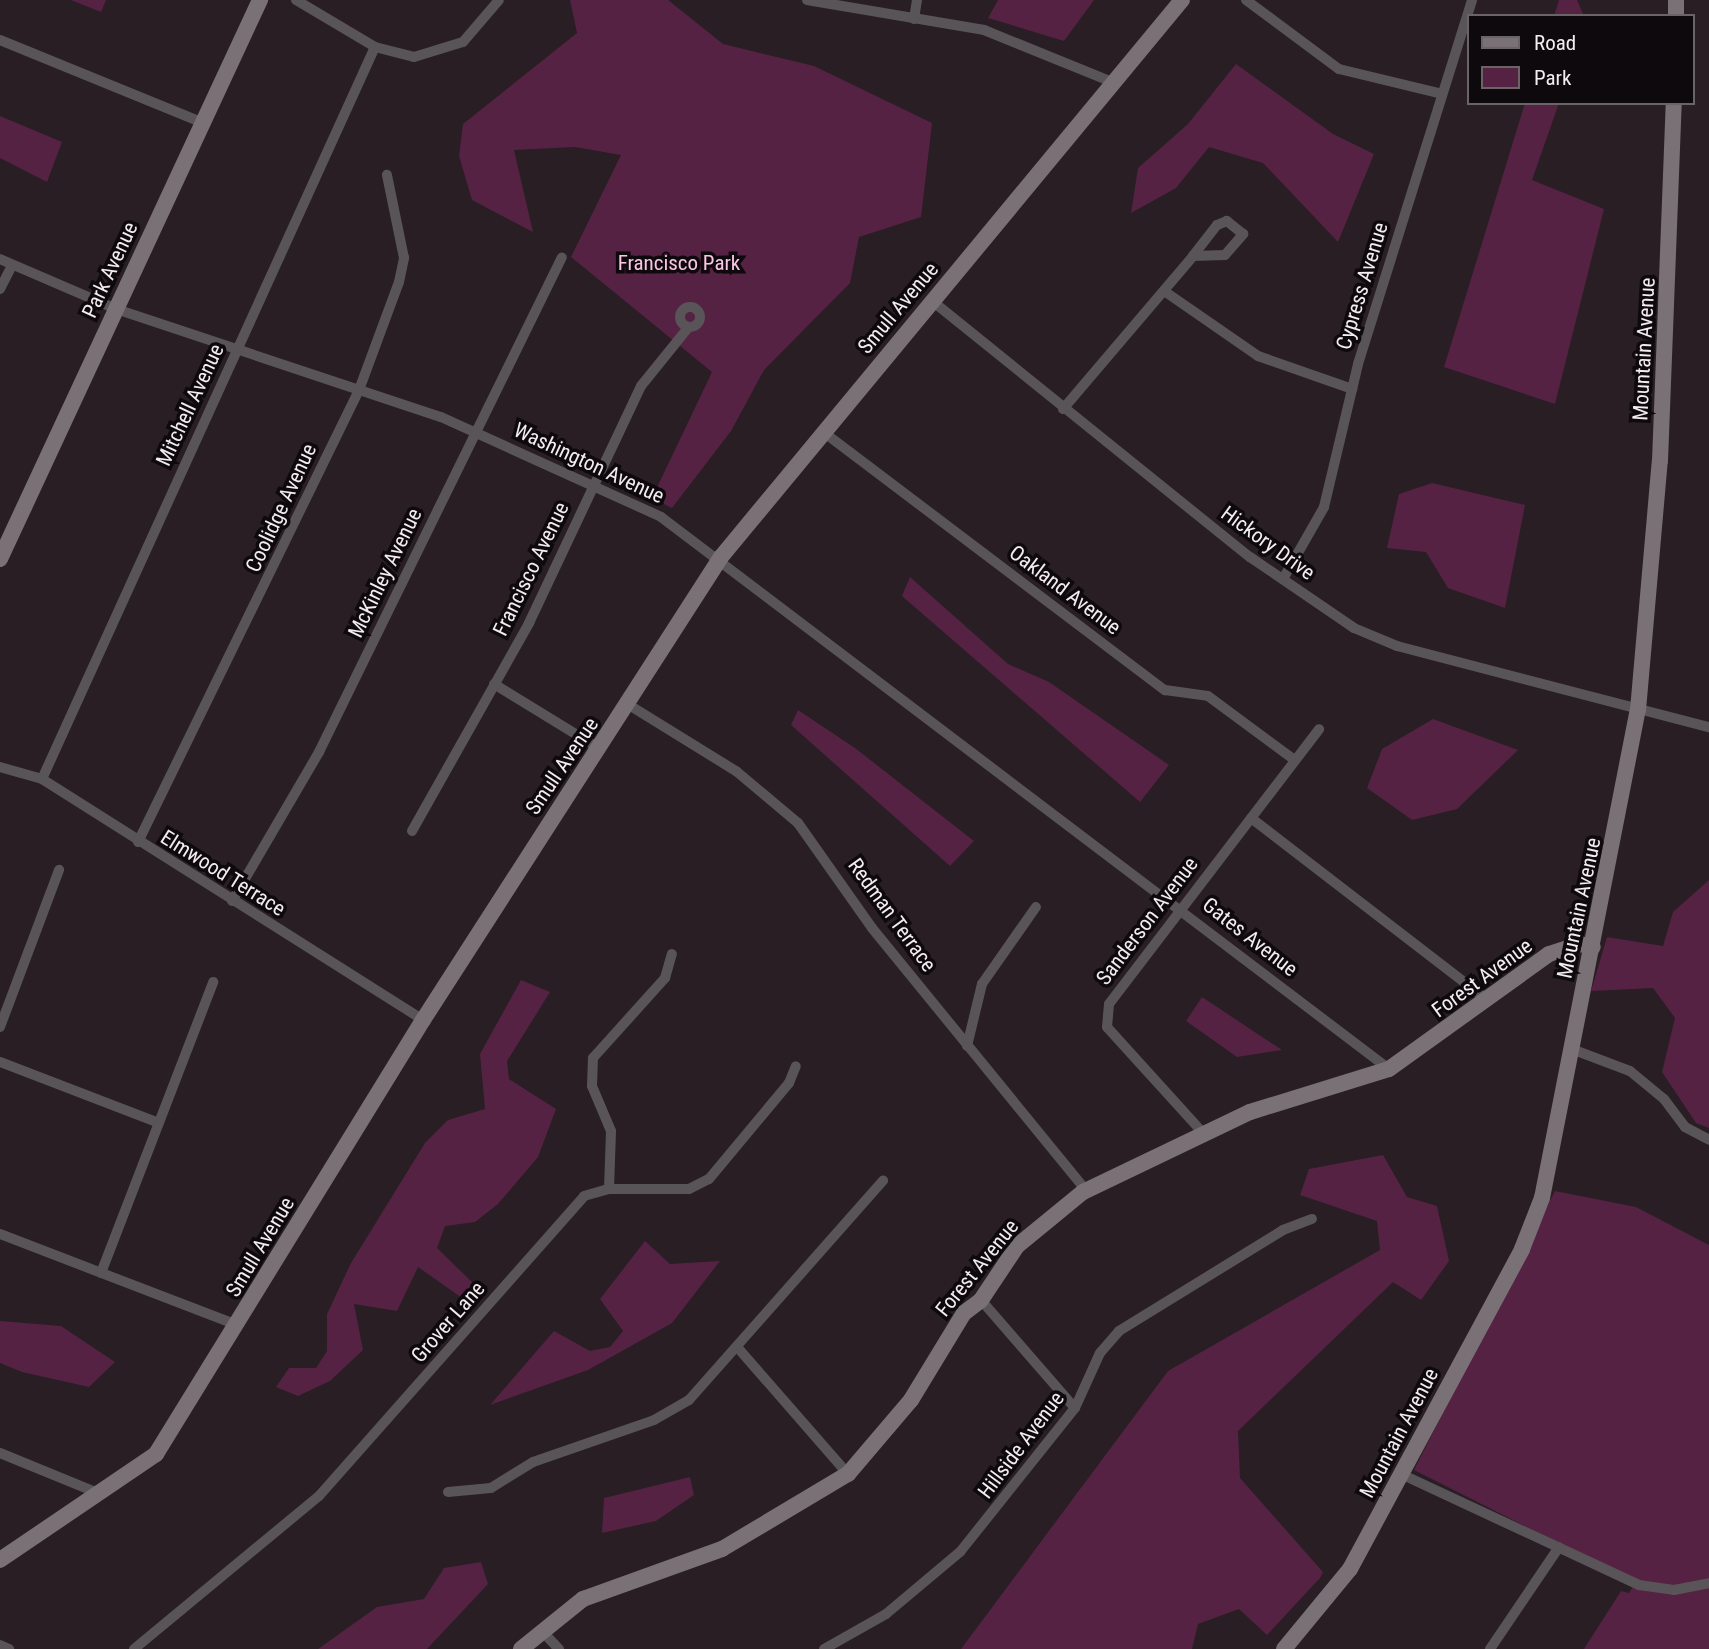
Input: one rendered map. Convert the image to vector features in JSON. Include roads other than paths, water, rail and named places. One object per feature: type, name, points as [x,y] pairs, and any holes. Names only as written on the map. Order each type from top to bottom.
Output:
[{"type":"street","name":"Park Avenue","points":[[0,559],[260,0]]},
{"type":"street","points":[[296,0],[375,47],[406,57],[440,53],[470,36],[499,0]]},
{"type":"street","points":[[807,0],[984,30],[1112,82]]},
{"type":"street","points":[[914,19],[917,0]]},
{"type":"street","name":"Smull Avenue","points":[[0,1560],[156,1454],[423,1020],[597,747],[629,705],[721,558],[822,431],[1182,0]]},
{"type":"street","points":[[1246,0],[1339,69],[1442,93]]},
{"type":"street","name":"Cypress Avenue","points":[[1283,579],[1317,528],[1352,389],[1472,0]]},
{"type":"street","points":[[0,40],[203,123]]},
{"type":"street","name":"Mitchell Avenue","points":[[42,779],[375,47]]},
{"type":"street","name":"Mountain Avenue","points":[[1284,1649],[1340,1587],[1530,1233],[1593,947],[1638,710],[1660,461],[1674,105]]},
{"type":"street","name":"Coolidge Avenue","points":[[138,842],[359,390],[404,258],[387,175]]},
{"type":"street","points":[[1063,409],[1167,293],[1193,256],[1217,225],[1227,221],[1243,234],[1225,255],[1193,256]]},
{"type":"street","name":"McKinley Avenue","points":[[232,901],[320,752],[562,257]]},
{"type":"street","name":"Washington Avenue","points":[[0,259],[116,309],[359,390],[475,432],[594,484],[661,517],[721,558],[1088,836]]},
{"type":"street","points":[[0,289],[12,265]]},
{"type":"street","points":[[1167,293],[1258,356],[1352,389]]},
{"type":"street","name":"Hickory Drive","points":[[931,300],[1063,409],[1283,579],[1354,628],[1398,646],[1709,727]]},
{"type":"street","name":"Francisco Avenue","points":[[412,831],[494,684],[641,386],[688,327]]},
{"type":"street","name":"Oakland Avenue","points":[[822,431],[1165,690],[1208,696],[1293,759]]},
{"type":"street","points":[[494,684],[597,747]]},
{"type":"street","name":"Redman Terrace","points":[[629,705],[736,771],[798,823],[967,1046],[1086,1189]]},
{"type":"street","name":"Sanderson Avenue","points":[[1204,1134],[1107,1027],[1109,1004],[1180,907],[1318,729]]},
{"type":"street","name":"Elmwood Terrace","points":[[0,767],[42,779],[423,1020]]},
{"type":"street","points":[[1251,818],[1489,1001]]},
{"type":"street","name":"Gates Avenue","points":[[1088,836],[1389,1069]]},
{"type":"street","points":[[0,1027],[59,870]]},
{"type":"street","points":[[967,1046],[982,984],[1036,907]]},
{"type":"street","name":"Forest Avenue","points":[[521,1649],[583,1599],[766,1528],[848,1474],[911,1400],[964,1313],[981,1300],[1017,1246],[1086,1189],[1250,1112],[1389,1069],[1489,1001],[1549,954],[1580,944],[1593,947]]},
{"type":"street","points":[[608,1189],[611,1131],[592,1086],[593,1058],[666,978],[672,954]]},
{"type":"street","points":[[101,1273],[213,982]]},
{"type":"street","points":[[1569,1048],[1630,1071],[1664,1099],[1685,1127],[1709,1140]]},
{"type":"street","points":[[0,1062],[159,1123]]},
{"type":"street","name":"Grover Lane","points":[[134,1649],[319,1496],[573,1207],[608,1189],[670,1192],[709,1179],[789,1083],[796,1066]]},
{"type":"street","points":[[448,1492],[491,1488],[547,1456],[667,1414],[698,1393],[883,1181]]},
{"type":"street","name":"Hillside Avenue","points":[[824,1649],[886,1614],[961,1552],[1075,1409],[1100,1353],[1119,1331],[1283,1230],[1312,1219]]},
{"type":"street","points":[[0,1234],[237,1325]]},
{"type":"street","points":[[981,1300],[1075,1409]]},
{"type":"street","points":[[738,1348],[848,1474]]},
{"type":"street","points":[[0,1453],[98,1493]]},
{"type":"street","points":[[1401,1474],[1650,1588],[1709,1583]]},
{"type":"street","points":[[1490,1649],[1559,1547]]},
{"type":"street","points":[[541,1631],[559,1649]]},
{"type":"street","points":[[0,1646],[9,1649]]},
{"type":"park label","name":"Francisco Park","points":[[679,263]]}]
